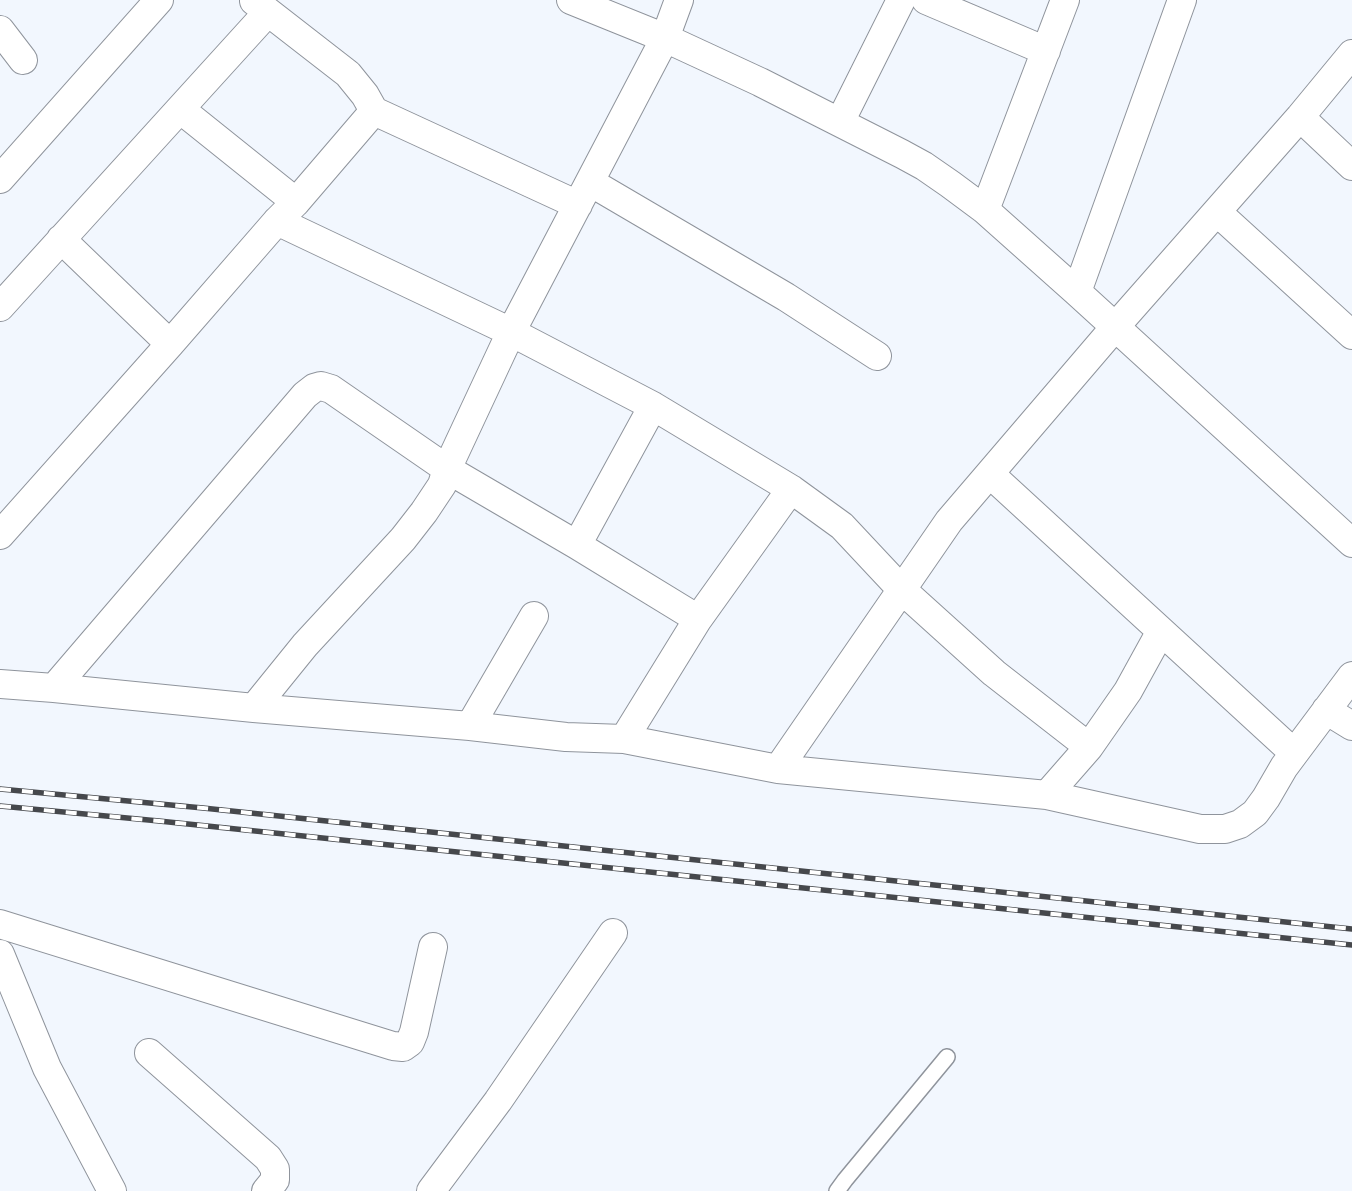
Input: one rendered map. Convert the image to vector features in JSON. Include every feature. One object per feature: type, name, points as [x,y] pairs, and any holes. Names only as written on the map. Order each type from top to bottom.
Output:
[{"type":"street","points":[[0,179],[158,0]]},
{"type":"street","points":[[571,0],[665,38],[840,122],[924,166],[985,210],[1352,543]]},
{"type":"street","points":[[254,708],[305,645],[408,532],[442,484],[447,469],[512,332],[665,38],[680,0]]},
{"type":"street","points":[[840,122],[901,0]]},
{"type":"street","points":[[926,0],[1046,51]]},
{"type":"street","points":[[985,210],[1065,0]]},
{"type":"street","points":[[1077,292],[1182,0]]},
{"type":"street","points":[[0,307],[180,109],[260,6],[348,74],[365,95],[374,111],[584,194],[786,297],[877,356]]},
{"type":"street","points":[[0,30],[23,60]]},
{"type":"street","points":[[778,769],[949,521],[1115,327],[1300,117],[1352,54]]},
{"type":"street","points":[[180,109],[287,212],[653,406],[792,489],[842,526],[901,589],[994,673],[1089,747]]},
{"type":"street","points":[[0,535],[287,212],[374,111]]},
{"type":"street","points":[[1300,117],[1352,166]]},
{"type":"street","points":[[1217,212],[1352,335]]},
{"type":"street","points":[[61,239],[170,344]]},
{"type":"street","points":[[54,688],[305,395],[314,388],[321,386],[331,389],[447,469],[698,619]]},
{"type":"street","points":[[577,545],[653,406]]},
{"type":"street","points":[[990,474],[1294,753]]},
{"type":"street","points":[[624,739],[698,619],[792,489]]},
{"type":"street","points":[[470,726],[534,616]]},
{"type":"street","points":[[1047,795],[1089,747],[1128,691],[1161,631]]},
{"type":"street","points":[[0,684],[566,736],[624,739],[778,769],[1047,795],[1200,829],[1225,829],[1240,824],[1255,813],[1284,767],[1352,676]]},
{"type":"street","points":[[1326,710],[1352,726]]},
{"type":"street","points":[[0,924],[403,1048],[410,1042],[414,1032],[433,947]]},
{"type":"street","points":[[431,1191],[498,1101],[613,933]]},
{"type":"street","points":[[0,954],[47,1068],[112,1191]]},
{"type":"street","points":[[149,1054],[268,1158],[275,1169],[275,1180],[266,1191]]},
{"type":"lane","points":[[837,1191],[946,1057]]},
{"type":"railway","points":[[0,789],[203,808],[1352,929]]},
{"type":"railway","points":[[0,806],[1352,945]]}]
